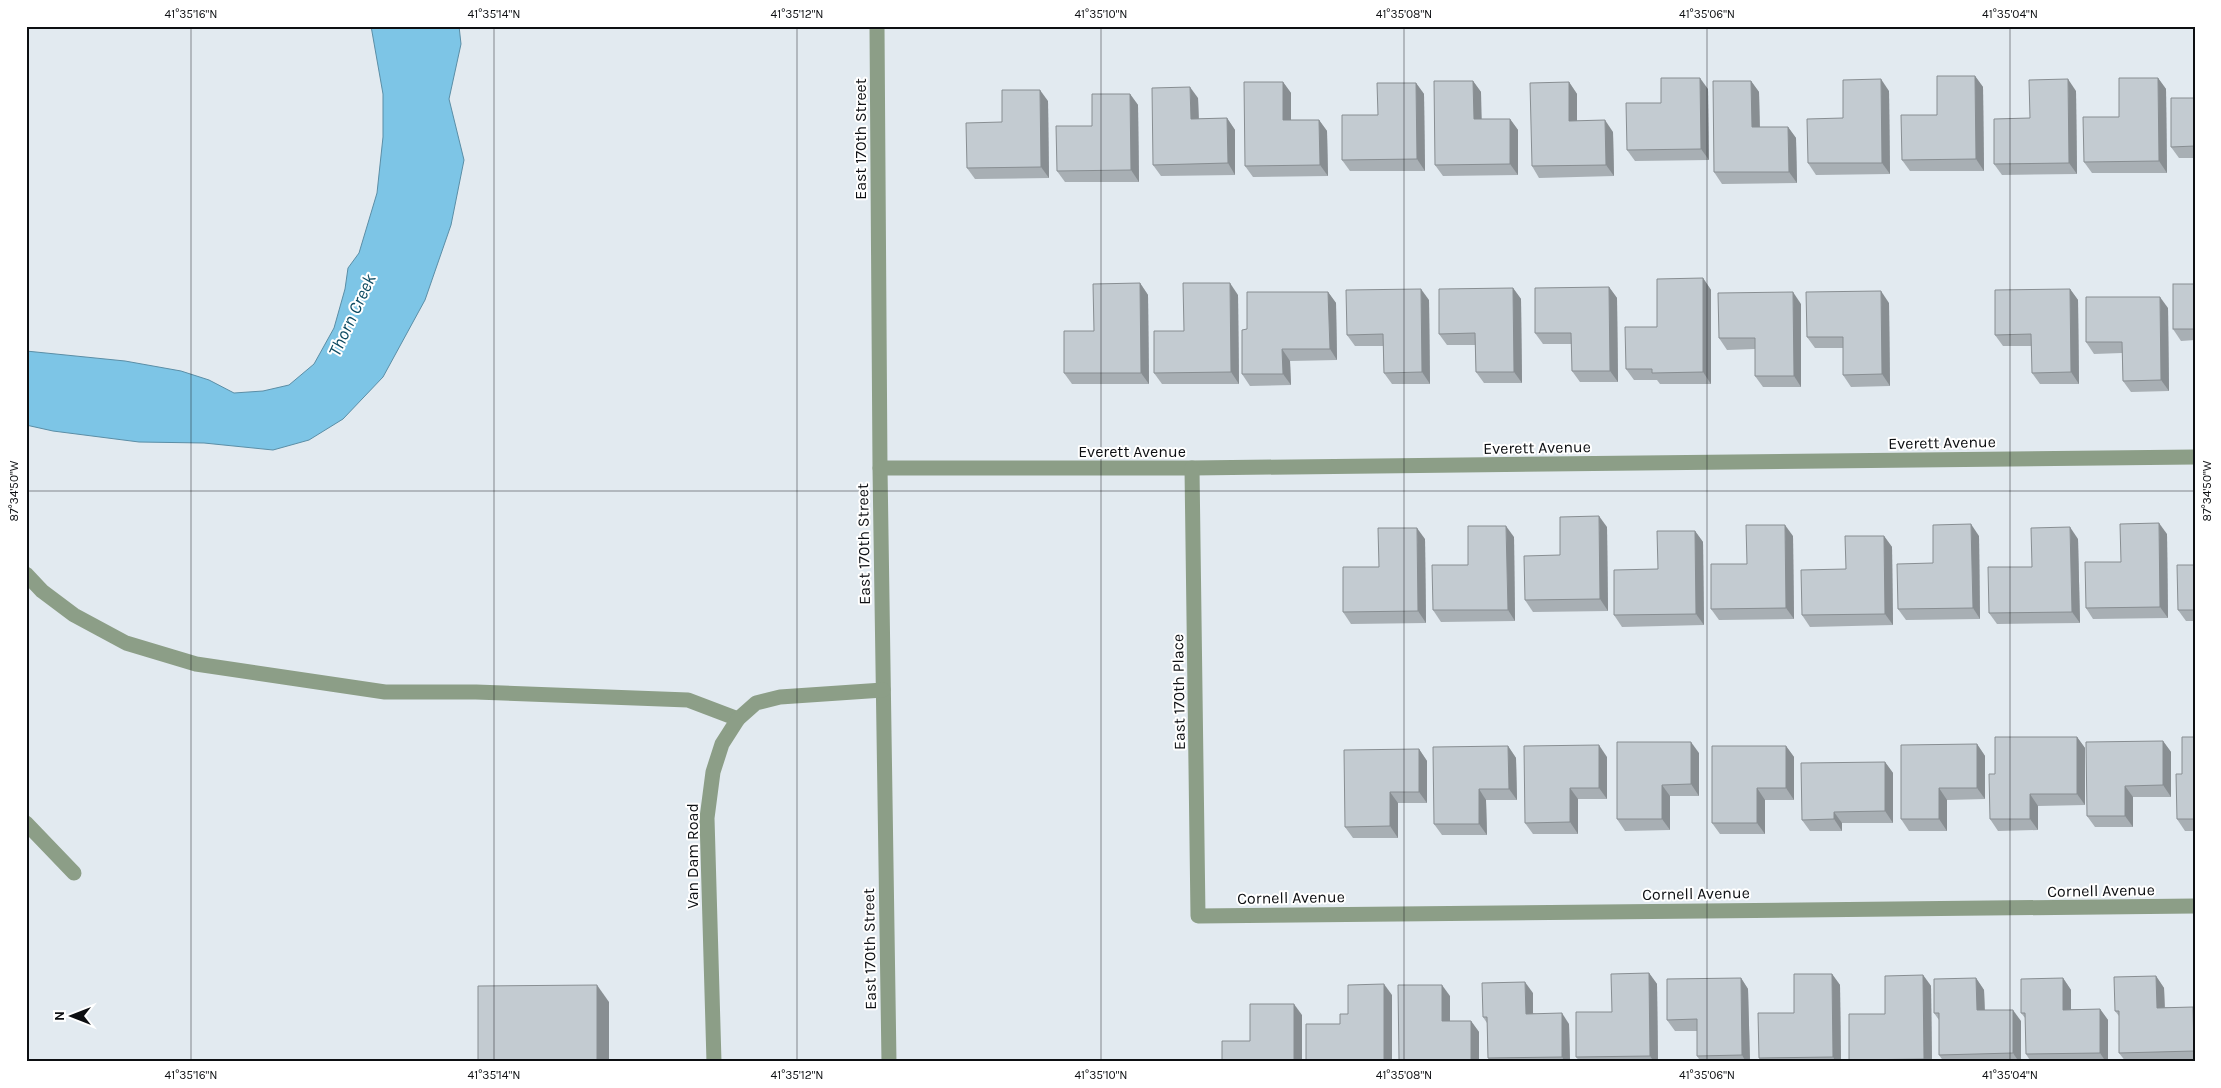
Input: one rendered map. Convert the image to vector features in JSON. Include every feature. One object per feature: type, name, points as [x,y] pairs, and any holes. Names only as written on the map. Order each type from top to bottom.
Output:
[{"type":"street","name":"East 170th Street","points":[[877,26],[880,468],[888,1062]]},
{"type":"street","name":"Everett Avenue","points":[[880,468],[1192,468],[2195,457]]},
{"type":"street","name":"East 170th Place","points":[[1192,468],[1198,916]]},
{"type":"street","points":[[26,574],[42,591],[74,615],[126,643],[196,664],[384,692],[476,692],[688,700],[738,719]]},
{"type":"street","name":"Van Dam Road","points":[[714,1062],[707,818],[713,772],[722,744],[738,719],[756,703],[780,697],[883,690]]},
{"type":"street","points":[[26,823],[74,872]]},
{"type":"street","name":"Cornell Avenue","points":[[1198,916],[2195,906]]},
{"type":"water","name":"Thorn Creek","points":[[371,26],[459,26],[461,44],[449,99],[464,160],[451,225],[425,300],[383,377],[343,419],[309,440],[273,450],[204,443],[139,442],[53,431],[26,425],[26,351],[125,361],[181,371],[209,380],[234,393],[263,391],[289,385],[314,364],[334,328],[345,289],[348,268],[359,253],[377,193],[383,137],[383,94]]},
{"type":"building","points":[[1937,76],[1975,76],[1976,159],[1902,160],[1901,115],[1937,115]]},
{"type":"building","points":[[1661,78],[1700,78],[1701,149],[1627,150],[1626,103],[1661,103]]},
{"type":"building","points":[[2119,78],[2158,78],[2159,161],[2084,162],[2083,117],[2119,117]]},
{"type":"building","points":[[1881,79],[1882,163],[1808,163],[1807,119],[1843,118],[1843,80]]},
{"type":"building","points":[[2068,79],[2069,163],[1994,164],[1994,119],[2030,118],[2029,80]]},
{"type":"building","points":[[1434,81],[1473,81],[1474,119],[1510,119],[1510,164],[1435,165]]},
{"type":"building","points":[[1713,81],[1751,81],[1752,127],[1788,127],[1789,172],[1714,172]]},
{"type":"building","points":[[1244,82],[1283,82],[1283,120],[1319,120],[1320,165],[1245,166]]},
{"type":"building","points":[[1569,82],[1569,121],[1605,120],[1606,165],[1532,166],[1530,83]]},
{"type":"building","points":[[1377,83],[1416,83],[1417,159],[1342,160],[1342,115],[1378,115]]},
{"type":"building","points":[[1190,87],[1191,119],[1227,118],[1228,163],[1153,165],[1152,88]]},
{"type":"building","points":[[1002,90],[1040,90],[1041,167],[967,168],[966,123],[1002,122]]},
{"type":"building","points":[[1092,94],[1130,94],[1131,170],[1057,171],[1056,126],[1092,126]]},
{"type":"building","points":[[2171,98],[2195,98],[2195,146],[2171,147]]},
{"type":"building","points":[[1703,278],[1703,372],[1652,373],[1652,369],[1626,369],[1625,327],[1657,327],[1657,279]]},
{"type":"building","points":[[1140,283],[1141,373],[1064,373],[1064,331],[1094,331],[1093,284]]},
{"type":"building","points":[[1183,283],[1230,283],[1231,372],[1154,373],[1154,331],[1184,331]]},
{"type":"building","points":[[2173,284],[2195,284],[2195,329],[2173,329]]},
{"type":"building","points":[[1609,287],[1610,371],[1572,371],[1571,333],[1535,333],[1535,288]]},
{"type":"building","points":[[1513,288],[1514,372],[1476,372],[1475,333],[1439,334],[1439,289]]},
{"type":"building","points":[[1421,289],[1422,372],[1384,373],[1383,334],[1347,335],[1346,290]]},
{"type":"building","points":[[2070,289],[2071,372],[2032,373],[2031,334],[1995,335],[1995,290]]},
{"type":"building","points":[[1881,291],[1882,374],[1843,375],[1843,337],[1807,337],[1806,292]]},
{"type":"building","points":[[1247,292],[1328,292],[1330,349],[1282,349],[1283,374],[1242,374],[1242,330],[1247,329]]},
{"type":"building","points":[[1793,292],[1794,376],[1755,376],[1755,338],[1719,338],[1718,293]]},
{"type":"building","points":[[2086,297],[2160,297],[2161,380],[2123,381],[2122,342],[2086,342]]},
{"type":"building","points":[[1599,516],[1600,599],[1525,600],[1524,556],[1560,555],[1560,517]]},
{"type":"building","points":[[2159,523],[2160,607],[2086,608],[2085,562],[2121,562],[2120,524]]},
{"type":"building","points":[[1971,524],[1973,608],[1898,609],[1897,564],[1933,563],[1933,525]]},
{"type":"building","points":[[1746,525],[1785,525],[1786,608],[1711,609],[1711,564],[1747,564]]},
{"type":"building","points":[[1468,526],[1506,526],[1508,610],[1433,610],[1432,565],[1468,565]]},
{"type":"building","points":[[2070,527],[2072,612],[1989,613],[1988,567],[2032,567],[2031,528]]},
{"type":"building","points":[[1378,528],[1417,528],[1418,611],[1343,612],[1343,567],[1379,567]]},
{"type":"building","points":[[1657,531],[1695,531],[1696,614],[1614,615],[1614,570],[1658,569]]},
{"type":"building","points":[[1845,536],[1884,536],[1885,614],[1802,615],[1801,570],[1846,569]]},
{"type":"building","points":[[2177,565],[2195,565],[2195,610],[2178,610]]},
{"type":"building","points":[[1995,737],[2077,737],[2077,794],[2030,794],[2030,819],[1990,819],[1989,774],[1995,774]]},
{"type":"building","points":[[2182,737],[2195,737],[2195,819],[2177,819],[2176,774],[2182,774]]},
{"type":"building","points":[[2163,741],[2163,785],[2125,786],[2125,816],[2087,816],[2086,742]]},
{"type":"building","points":[[1617,742],[1691,742],[1691,784],[1662,785],[1662,819],[1617,819]]},
{"type":"building","points":[[1977,744],[1977,788],[1939,788],[1939,819],[1901,819],[1901,745]]},
{"type":"building","points":[[1599,745],[1599,788],[1570,788],[1570,822],[1525,823],[1524,746]]},
{"type":"building","points":[[1508,746],[1509,789],[1479,789],[1479,824],[1434,824],[1433,747]]},
{"type":"building","points":[[1712,746],[1786,746],[1786,788],[1757,788],[1757,823],[1712,823]]},
{"type":"building","points":[[1419,749],[1419,792],[1390,792],[1390,826],[1345,827],[1344,750]]},
{"type":"building","points":[[1885,762],[1885,811],[1834,812],[1834,819],[1802,820],[1801,763]]},
{"type":"building","points":[[1649,973],[1650,1056],[1576,1057],[1576,1012],[1612,1012],[1611,974]]},
{"type":"building","points":[[1794,974],[1832,974],[1833,1057],[1759,1058],[1758,1013],[1794,1013]]},
{"type":"building","points":[[1923,975],[1924,1059],[1849,1060],[1849,1014],[1885,1014],[1885,976]]},
{"type":"building","points":[[2156,976],[2157,1008],[2193,1007],[2194,1051],[2119,1053],[2119,1011],[2115,1011],[2114,977]]},
{"type":"building","points":[[1741,978],[1742,1055],[1697,1056],[1697,1019],[1667,1020],[1667,979]]},
{"type":"building","points":[[1976,978],[1977,1010],[2013,1010],[2013,1053],[1939,1055],[1939,1013],[1934,1013],[1934,979]]},
{"type":"building","points":[[2063,978],[2063,1010],[2100,1009],[2100,1053],[2026,1054],[2025,1013],[2021,1013],[2021,979]]},
{"type":"building","points":[[1525,982],[1526,1014],[1562,1013],[1562,1057],[1488,1058],[1487,1017],[1483,1017],[1482,983]]},
{"type":"building","points":[[1384,984],[1384,1062],[1306,1062],[1306,1024],[1340,1024],[1340,1014],[1348,1014],[1348,985]]},
{"type":"building","points":[[597,985],[597,1062],[478,1062],[478,986]]},
{"type":"building","points":[[1398,985],[1442,985],[1442,1021],[1471,1021],[1471,1060],[1399,1060]]},
{"type":"building","points":[[1250,1004],[1294,1004],[1294,1062],[1222,1062],[1222,1041],[1250,1041]]}]
